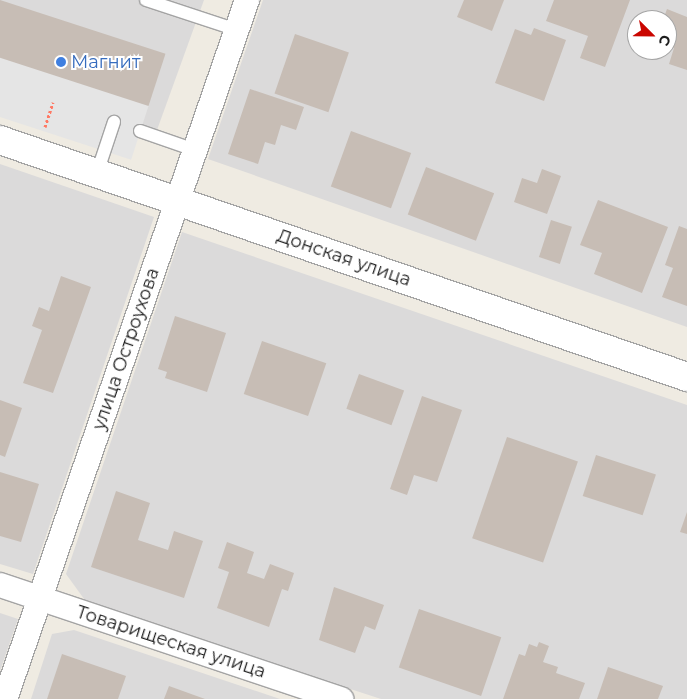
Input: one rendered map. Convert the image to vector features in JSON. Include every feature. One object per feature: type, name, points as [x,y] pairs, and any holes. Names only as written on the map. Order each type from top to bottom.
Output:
[{"type":"street","name":"улица Остроухова","points":[[5,699],[247,0]]},
{"type":"street","name":"Донская улица","points":[[0,140],[687,377]]},
{"type":"street","name":"Товарищеская улица","points":[[0,585],[341,699]]},
{"type":"lane","points":[[146,0],[237,30]]},
{"type":"lane","points":[[97,173],[114,122]]},
{"type":"lane","points":[[140,131],[195,150]]},
{"type":"shaded area","points":[[0,0],[204,0],[153,141],[0,88]]},
{"type":"shaded area","points":[[263,0],[687,0],[687,327],[208,159]]},
{"type":"shaded area","points":[[0,55],[149,104],[131,160],[0,117]]},
{"type":"shaded area","points":[[0,164],[154,217],[33,574],[0,564]]},
{"type":"shaded area","points":[[182,232],[687,405],[687,699],[381,699],[87,603],[66,574]]},
{"type":"shaded area","points":[[0,613],[18,619],[0,671]]},
{"type":"shaded area","points":[[74,630],[280,699],[31,699],[52,634]]},
{"type":"building","points":[[0,0],[165,54],[148,106],[0,58]]},
{"type":"building","points":[[464,0],[504,0],[492,31],[457,17]]},
{"type":"building","points":[[554,0],[630,0],[605,67],[580,58],[588,36],[546,21]]},
{"type":"building","points":[[677,13],[687,17],[687,70],[669,64],[670,60],[677,60]]},
{"type":"building","points":[[534,28],[566,40],[544,101],[495,83],[515,29],[531,35]]},
{"type":"building","points":[[295,34],[349,53],[328,112],[274,94]]},
{"type":"building","points":[[250,89],[304,107],[296,130],[281,125],[275,145],[265,142],[258,164],[228,154]]},
{"type":"building","points":[[351,131],[411,153],[391,208],[331,186]]},
{"type":"building","points":[[426,167],[494,193],[476,241],[408,215]]},
{"type":"building","points":[[542,169],[561,176],[547,214],[514,202],[522,178],[537,183]]},
{"type":"building","points":[[598,200],[668,227],[642,293],[594,274],[602,253],[580,245]]},
{"type":"building","points":[[551,220],[572,227],[560,264],[539,257]]},
{"type":"building","points":[[679,226],[687,229],[687,306],[662,297],[673,268],[665,265]]},
{"type":"building","points":[[61,276],[91,287],[53,393],[23,383],[42,330],[32,326],[39,307],[49,311]]},
{"type":"building","points":[[175,316],[226,333],[207,392],[165,378],[167,372],[158,369]]},
{"type":"building","points":[[262,341],[326,363],[308,416],[244,394]]},
{"type":"building","points":[[359,374],[404,390],[391,425],[346,409]]},
{"type":"building","points":[[422,396],[462,410],[437,482],[414,475],[407,495],[390,489]]},
{"type":"building","points":[[0,400],[22,408],[5,457],[0,455]]},
{"type":"building","points":[[507,437],[578,461],[543,563],[472,538]]},
{"type":"building","points":[[596,455],[656,474],[643,515],[583,496]]},
{"type":"building","points":[[0,472],[39,484],[21,542],[0,536]]},
{"type":"building","points":[[116,491],[150,503],[138,540],[168,550],[174,531],[203,541],[184,598],[91,567]]},
{"type":"building","points":[[687,512],[687,534],[680,532]]},
{"type":"building","points":[[227,542],[254,552],[247,573],[264,579],[270,564],[294,573],[288,591],[282,589],[269,627],[217,608],[229,572],[218,568]]},
{"type":"building","points":[[334,587],[384,605],[375,630],[365,626],[355,653],[319,640]]},
{"type":"building","points":[[419,609],[501,637],[481,696],[399,668]]},
{"type":"building","points":[[539,642],[549,646],[543,662],[558,667],[556,673],[585,683],[579,699],[503,699],[519,654],[525,656],[529,644],[537,647]]},
{"type":"building","points":[[62,654],[126,676],[118,699],[47,699]]},
{"type":"building","points":[[608,667],[663,686],[658,699],[597,699]]},
{"type":"building","points":[[169,686],[205,699],[164,699]]},
{"type":"place","name":"Магнит","points":[[61,62]]}]
